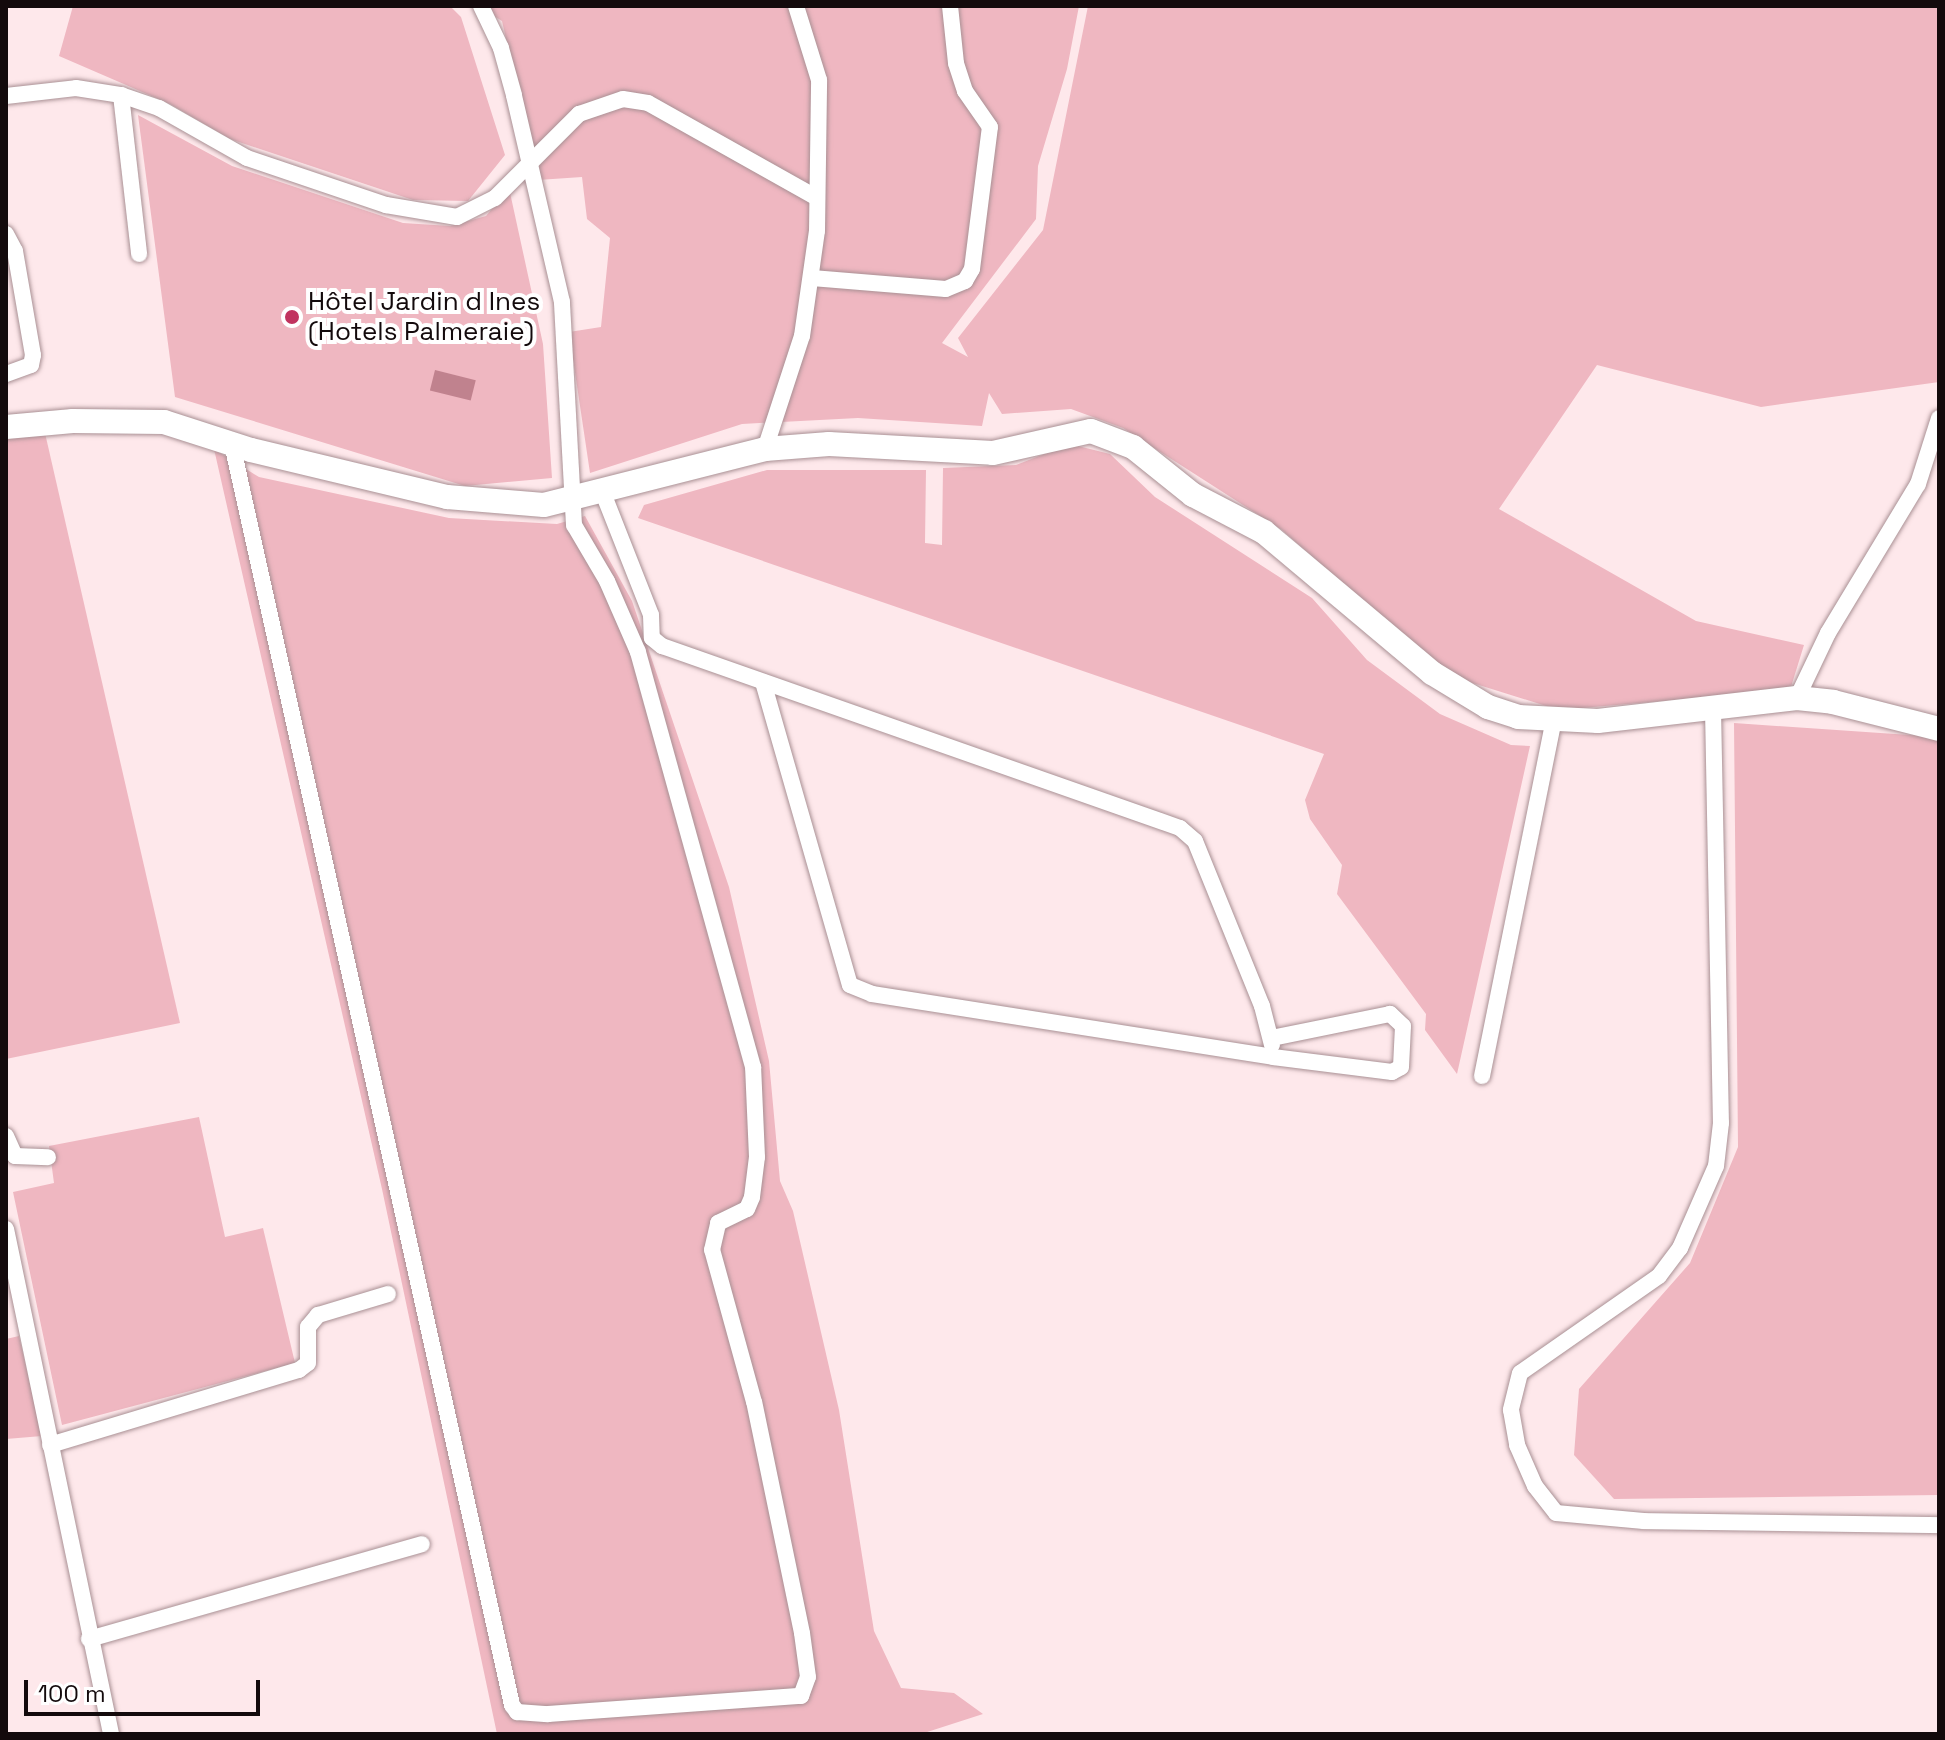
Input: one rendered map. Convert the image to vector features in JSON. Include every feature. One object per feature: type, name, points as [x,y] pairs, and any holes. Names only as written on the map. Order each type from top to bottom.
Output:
[{"type":"street","points":[[232,444],[512,1705],[525,1713],[548,1714],[794,1698],[804,1693],[808,1677],[802,1633],[754,1402],[712,1250],[718,1223],[747,1209],[752,1197],[757,1157],[753,1067],[638,652],[607,581],[574,525],[562,302],[501,48],[481,6]]},
{"type":"street","points":[[765,449],[799,348],[812,278],[814,196],[821,120],[819,80],[796,6]]},
{"type":"street","points":[[812,278],[946,289],[965,281],[972,269],[990,127],[965,91],[956,63],[950,6]]},
{"type":"street","points":[[6,96],[76,88],[121,95],[159,108],[247,158],[433,217],[479,210],[531,165],[579,114],[623,99],[648,103],[814,196]]},
{"type":"street","points":[[121,95],[139,254]]},
{"type":"street","points":[[6,234],[15,251],[33,355],[31,365],[6,374]]},
{"type":"street","points":[[1797,698],[1828,633],[1918,484],[1939,418]]},
{"type":"street","points":[[6,427],[73,421],[164,422],[232,444],[447,497],[544,505],[603,493],[765,449],[829,444],[993,453],[1071,431],[1109,435],[1133,447],[1193,495],[1264,532],[1465,697],[1518,717],[1554,720],[1713,709],[1797,698],[1939,729]]},
{"type":"street","points":[[603,493],[651,615],[652,638],[763,682],[1180,828],[1195,841],[1272,1038],[1273,1057]]},
{"type":"street","points":[[763,682],[850,985],[872,994],[1273,1057],[1397,1072],[1401,1067],[1403,1026],[1396,1016],[1383,1014],[1272,1038]]},
{"type":"street","points":[[1713,709],[1721,1060],[1716,1166],[1680,1248],[1659,1276],[1520,1373],[1511,1410],[1517,1445],[1535,1486],[1556,1513],[1644,1521],[1939,1525]]},
{"type":"street","points":[[1482,1076],[1554,720]]},
{"type":"street","points":[[6,1136],[15,1156],[48,1157]]},
{"type":"street","points":[[6,1229],[111,1734]]},
{"type":"street","points":[[50,1445],[299,1370],[308,1363],[308,1327],[318,1315],[388,1294]]},
{"type":"street","points":[[89,1639],[422,1544]]},
{"type":"shaded area","points":[[73,6],[450,6],[461,17],[505,155],[468,201],[413,200],[230,139],[170,104],[59,56]]},
{"type":"shaded area","points":[[478,6],[1079,6],[1067,69],[1038,166],[1036,219],[942,343],[968,357],[958,338],[1043,230],[1088,6],[1939,6],[1939,382],[1761,407],[1597,365],[1499,509],[1696,621],[1804,645],[1790,690],[1559,710],[1447,675],[1282,530],[1123,428],[1071,409],[1002,414],[989,393],[982,426],[858,418],[742,424],[590,473],[569,332],[601,327],[610,238],[587,219],[582,177],[538,180],[502,21]]},
{"type":"shaded area","points":[[138,115],[232,166],[403,223],[450,226],[486,216],[509,188],[543,344],[552,478],[465,486],[175,397]]},
{"type":"shaded area","points":[[435,370],[476,380],[471,401],[430,390]]},
{"type":"shaded area","points":[[45,433],[180,1023],[6,1059],[6,436]]},
{"type":"shaded area","points":[[1070,444],[1110,454],[1155,497],[1312,598],[1367,660],[1440,714],[1511,745],[1530,746],[1457,1074],[1425,1030],[1426,1014],[1337,894],[1342,865],[1310,819],[1305,800],[1324,754],[638,518],[644,505],[767,470],[926,470],[925,543],[942,545],[943,468],[1016,465]]},
{"type":"shaded area","points":[[214,449],[259,477],[449,518],[557,524],[585,516],[632,601],[729,887],[769,1061],[780,1181],[793,1211],[839,1410],[874,1631],[901,1688],[954,1693],[983,1714],[921,1734],[497,1734],[382,1189]]},
{"type":"shaded area","points":[[1734,723],[1939,737],[1939,1495],[1614,1499],[1574,1455],[1579,1389],[1690,1263],[1738,1147]]},
{"type":"shaded area","points":[[199,1117],[225,1237],[263,1228],[295,1363],[62,1425],[13,1192],[54,1183],[49,1146]]},
{"type":"shaded area","points":[[19,1336],[42,1436],[6,1439],[6,1339]]},
{"type":"place","name":"Hôtel Jardin d Ines (Hotels Palmeraie)","points":[[292,317]]}]
